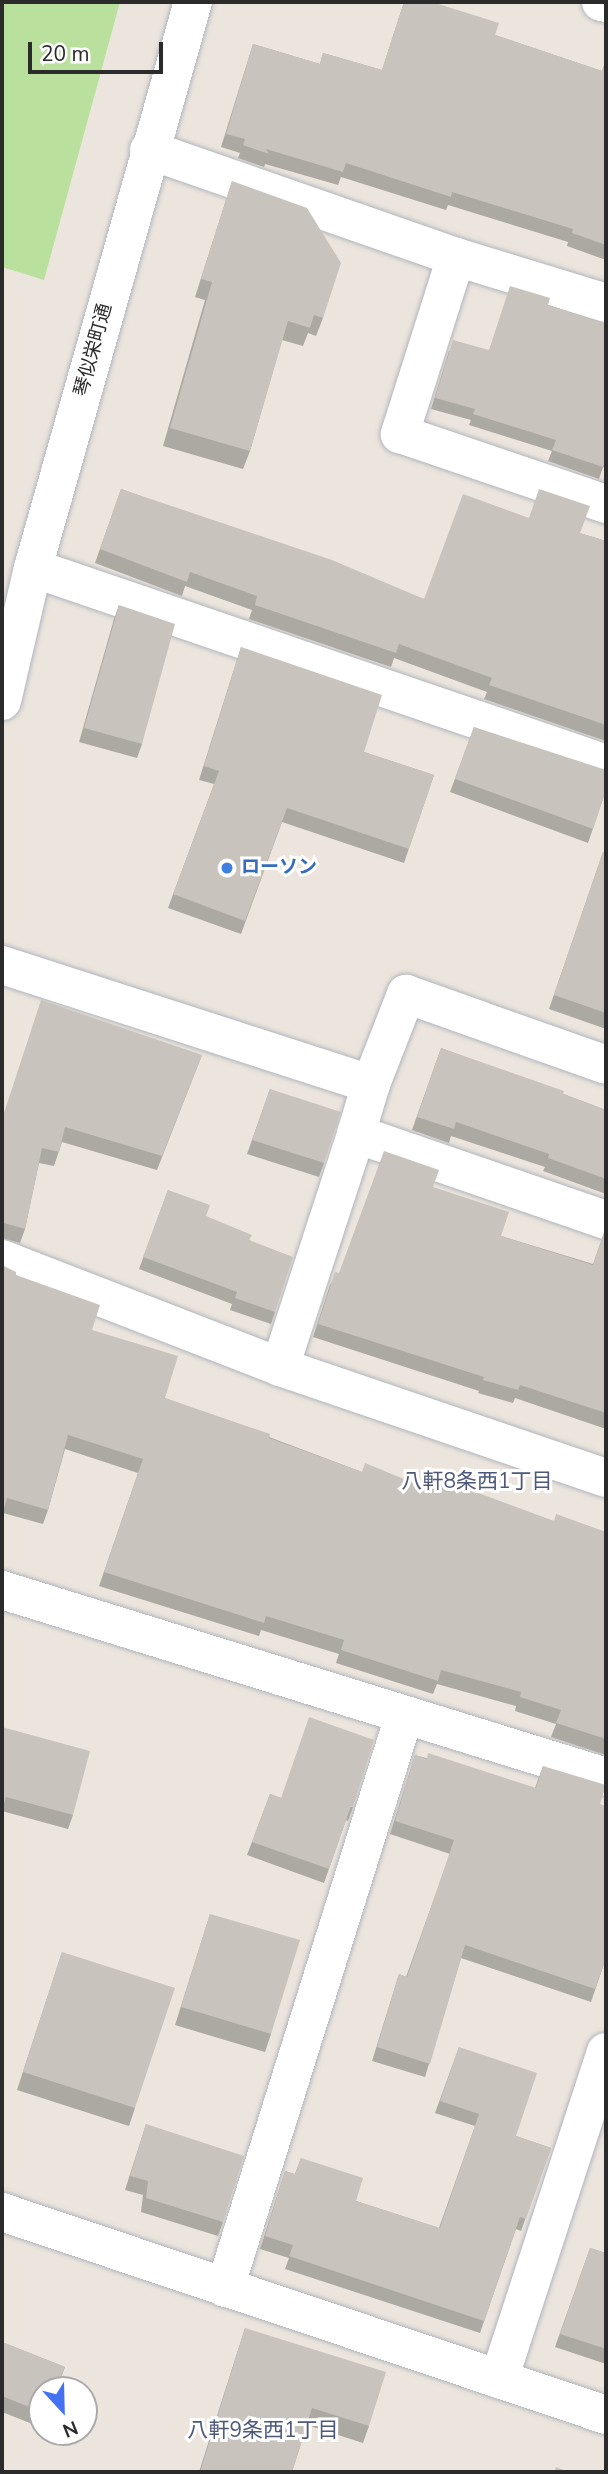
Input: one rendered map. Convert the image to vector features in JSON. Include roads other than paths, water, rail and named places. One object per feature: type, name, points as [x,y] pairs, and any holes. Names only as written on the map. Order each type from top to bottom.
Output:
[{"type":"street","name":"琴似栄町通","points":[[2,701],[33,568],[192,2]]},
{"type":"street","points":[[601,2],[606,4]]},
{"type":"street","points":[[149,150],[456,257],[606,303]]},
{"type":"street","points":[[456,257],[400,434],[606,504]]},
{"type":"street","points":[[33,568],[606,764]]},
{"type":"street","points":[[2,965],[371,1084]]},
{"type":"street","points":[[280,1367],[371,1084],[406,994],[606,1065]]},
{"type":"street","points":[[356,1134],[606,1220]]},
{"type":"street","points":[[2,1259],[280,1367],[606,1478]]},
{"type":"street","points":[[2,1590],[404,1716],[606,1776]]},
{"type":"street","points":[[225,2288],[404,1716]]},
{"type":"street","points":[[499,2379],[606,2052]]},
{"type":"street","points":[[2,2212],[606,2415]]},
{"type":"place","name":"ローソン","points":[[227,868]]},
{"type":"district","name":"八軒8条西1丁目","points":[[477,1481]]},
{"type":"district","name":"八軒9条西1丁目","points":[[263,2430]]}]
